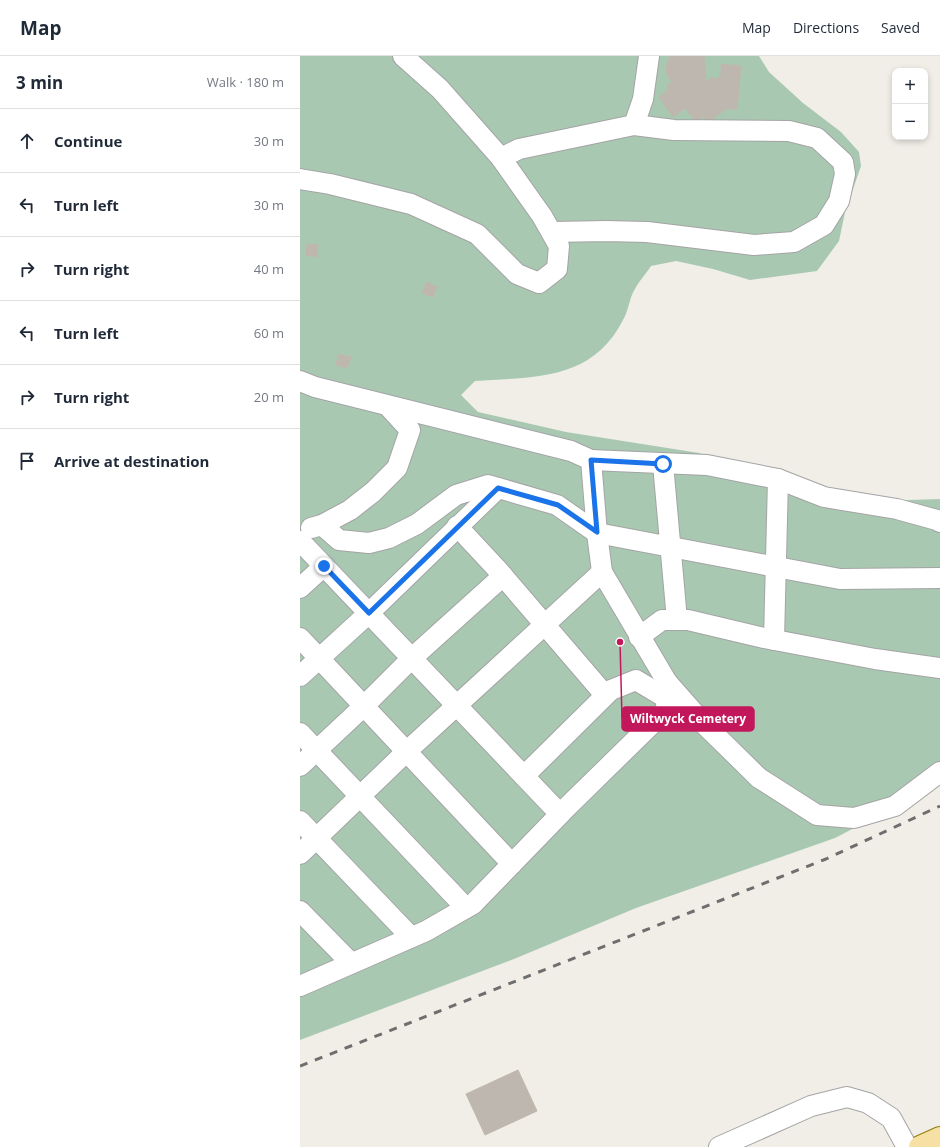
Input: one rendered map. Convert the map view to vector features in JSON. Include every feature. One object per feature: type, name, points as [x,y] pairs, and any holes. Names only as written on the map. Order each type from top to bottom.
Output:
[{"type":"lane","points":[[634,125],[643,100],[649,56]]},
{"type":"lane","points":[[300,179],[330,184],[411,204],[477,234],[517,274],[539,282],[557,269],[559,246],[542,216],[501,158],[440,89],[408,57]]},
{"type":"lane","points":[[501,158],[519,149],[634,125],[674,130],[789,131],[817,138],[843,162],[845,174],[839,201],[824,225],[794,242],[754,245],[647,232],[552,232]]},
{"type":"lane","points":[[300,381],[315,387],[388,406],[570,451],[591,460],[707,465],[778,479],[824,497],[897,509],[940,522]]},
{"type":"lane","points":[[300,529],[322,525],[350,510],[373,492],[398,468],[410,430],[388,406]]},
{"type":"lane","points":[[591,460],[602,572],[639,637],[666,690],[704,724],[759,778],[817,815],[854,818],[895,806],[940,772]]},
{"type":"lane","points":[[663,464],[677,620]]},
{"type":"lane","points":[[774,640],[778,479]]},
{"type":"lane","points":[[322,525],[339,540],[369,543],[389,538],[416,524],[456,495],[488,485],[558,505],[597,532],[840,579],[940,578]]},
{"type":"lane","points":[[300,676],[369,613],[457,526],[498,488]]},
{"type":"lane","points":[[457,526],[605,695]]},
{"type":"lane","points":[[300,540],[560,814]]},
{"type":"lane","points":[[300,588],[324,566]]},
{"type":"lane","points":[[300,854],[406,752],[602,572]]},
{"type":"lane","points":[[300,766],[364,706],[412,658],[502,576]]},
{"type":"lane","points":[[639,637],[662,620],[688,620],[774,640],[875,659],[940,668]]},
{"type":"lane","points":[[300,638],[512,864]]},
{"type":"lane","points":[[524,776],[611,690],[636,680],[666,690]]},
{"type":"lane","points":[[300,986],[411,937],[473,904],[560,814],[666,710],[666,690]]},
{"type":"lane","points":[[300,733],[466,908]]},
{"type":"lane","points":[[300,821],[411,937]]},
{"type":"lane","points":[[300,911],[351,964]]},
{"type":"lane","points":[[719,1147],[811,1106],[847,1098],[868,1103],[891,1118],[907,1147]]},
{"type":"green space","points":[[300,56],[759,56],[769,72],[803,103],[841,132],[859,152],[861,166],[845,212],[839,241],[817,271],[750,280],[713,269],[676,261],[651,266],[638,283],[623,320],[610,340],[595,355],[578,365],[560,372],[540,376],[475,381],[461,395],[478,412],[566,432],[699,453],[736,466],[879,501],[940,499],[940,783],[835,838],[636,908],[514,959],[300,1040]]},
{"type":"building","points":[[670,56],[706,56],[704,58],[706,76],[704,78],[706,81],[712,77],[714,80],[721,75],[721,64],[741,66],[737,109],[726,109],[708,122],[704,116],[696,122],[685,108],[673,117],[659,97],[669,89],[667,85],[672,82],[667,75],[666,67]]},
{"type":"building","points":[[307,244],[318,245],[317,257],[306,255]]},
{"type":"building","points":[[427,282],[437,287],[433,297],[422,293]]},
{"type":"building","points":[[339,354],[351,357],[347,368],[336,365]]},
{"type":"building","points":[[518,1070],[537,1111],[485,1135],[466,1094]]},
{"type":"railway","points":[[300,1066],[826,859],[940,806]]},
{"type":"place","name":"Wiltwyck Cemetery","points":[[620,642]]},
{"type":"route","points":[[324,566],[369,613],[498,488],[558,505],[597,532],[591,460],[663,464]]}]
